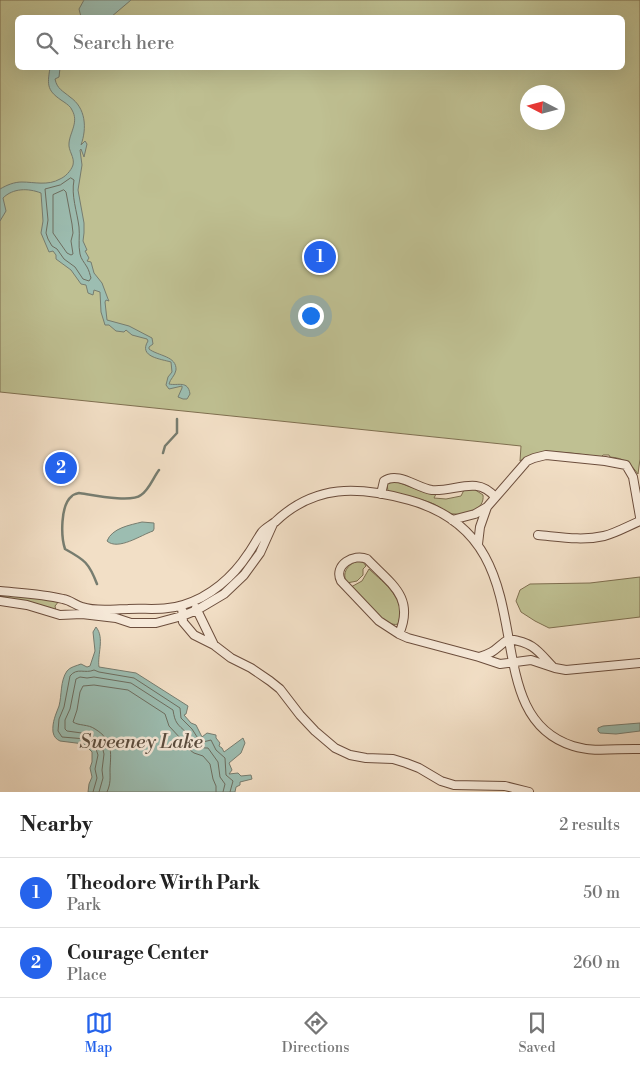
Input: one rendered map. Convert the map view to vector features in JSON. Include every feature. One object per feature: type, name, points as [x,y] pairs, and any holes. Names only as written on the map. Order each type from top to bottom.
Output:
[{"type":"street","points":[[478,544],[480,527],[487,508],[527,461],[542,455],[621,463],[629,467],[633,477],[640,517]]},
{"type":"street","points":[[381,494],[384,481],[394,477],[430,490],[475,485],[489,491],[495,497]]},
{"type":"street","points":[[0,591],[60,598],[82,607],[114,610],[153,610],[182,606],[213,589],[237,570],[263,530],[273,524],[282,514],[306,499],[341,490],[359,490],[381,494],[428,506],[452,520],[478,544],[495,577],[500,593],[513,662],[524,704],[538,724],[549,734],[567,744],[587,749],[640,748]]},
{"type":"street","points":[[452,520],[475,514],[487,508]]},
{"type":"street","points":[[538,535],[592,538],[604,536],[640,521]]},
{"type":"street","points":[[0,601],[27,605],[60,614],[107,617],[131,623],[156,623],[182,616],[197,610],[224,594],[244,575],[260,553],[273,524]]},
{"type":"street","points":[[399,634],[404,622],[405,612],[403,600],[397,590],[367,559],[361,556],[353,557],[344,563],[339,577],[379,621],[399,634],[420,642],[500,664],[531,660],[566,670],[640,663]]},
{"type":"street","points":[[194,601],[214,645]]},
{"type":"street","points":[[182,606],[183,622],[194,635],[214,645],[231,658],[252,668],[270,681],[323,739],[335,748],[350,755],[392,759],[406,763],[441,780],[454,784],[505,786],[529,792]]},
{"type":"street","points":[[479,657],[495,652],[509,639],[528,643],[554,668]]},
{"type":"green space","points":[[0,0],[640,0],[640,459],[638,474],[626,462],[609,455],[601,457],[549,452],[529,456],[520,461],[521,446],[0,392]]},
{"type":"green space","points":[[395,481],[424,492],[436,494],[434,498],[446,499],[461,496],[464,490],[474,489],[483,495],[483,500],[478,508],[470,513],[452,514],[434,504],[388,491],[387,484]]},
{"type":"green space","points":[[358,561],[363,562],[366,566],[363,569],[363,575],[357,581],[347,583],[345,579],[346,569]]},
{"type":"green space","points":[[369,569],[388,586],[397,600],[400,607],[398,624],[387,622],[380,617],[351,587],[362,581]]},
{"type":"green space","points":[[640,577],[640,617],[549,628],[521,612],[516,601],[520,590],[530,584],[590,583]]},
{"type":"green space","points":[[0,594],[59,601],[55,606],[56,611],[0,599]]},
{"type":"water","points":[[84,0],[131,0],[113,15],[80,15],[79,9]]},
{"type":"water","points":[[50,70],[60,70],[59,77],[55,79],[57,85],[79,107],[84,119],[81,145],[85,141],[87,144],[84,157],[80,150],[82,165],[78,190],[84,223],[83,241],[89,258],[87,261],[91,262],[94,273],[102,283],[109,301],[106,300],[105,302],[107,320],[129,326],[152,338],[153,344],[149,349],[170,359],[175,365],[176,370],[169,384],[185,385],[190,394],[187,399],[178,397],[182,386],[169,389],[166,385],[168,377],[172,372],[171,362],[148,354],[146,351],[147,339],[132,335],[126,330],[124,332],[116,331],[109,325],[105,325],[101,312],[100,292],[94,290],[93,295],[88,293],[86,285],[81,284],[71,270],[56,259],[53,251],[49,252],[41,233],[43,221],[41,193],[31,190],[11,192],[3,198],[6,211],[0,221],[0,189],[22,182],[46,183],[55,181],[66,175],[73,165],[69,143],[75,119],[74,114],[70,107],[51,91]]},
{"type":"water","points":[[142,522],[154,523],[153,531],[123,543],[112,544],[107,541],[117,530]]},
{"type":"water","name":"Sweeney Lake","points":[[96,627],[100,636],[99,667],[136,673],[188,706],[184,715],[191,723],[196,725],[202,737],[207,733],[216,735],[220,743],[219,746],[224,752],[243,738],[245,743],[241,753],[229,763],[232,770],[229,774],[251,775],[252,779],[240,782],[235,792],[88,792],[92,777],[90,768],[92,752],[84,744],[60,741],[55,738],[53,728],[65,675],[68,670],[75,666],[81,664],[87,667],[90,666],[95,651],[93,632]]},
{"type":"water","points":[[640,723],[640,731],[616,734],[600,733],[598,731],[598,728],[603,726]]},
{"type":"waterway","points":[[163,453],[165,446],[177,433],[177,419]]},
{"type":"waterway","points":[[97,584],[86,563],[65,549],[62,521],[68,500],[79,493],[111,498],[136,497],[146,490],[159,470]]},
{"type":"place","name":"Theodore Wirth Park","points":[[320,257]]},
{"type":"place","name":"Courage Center","points":[[61,468]]}]
